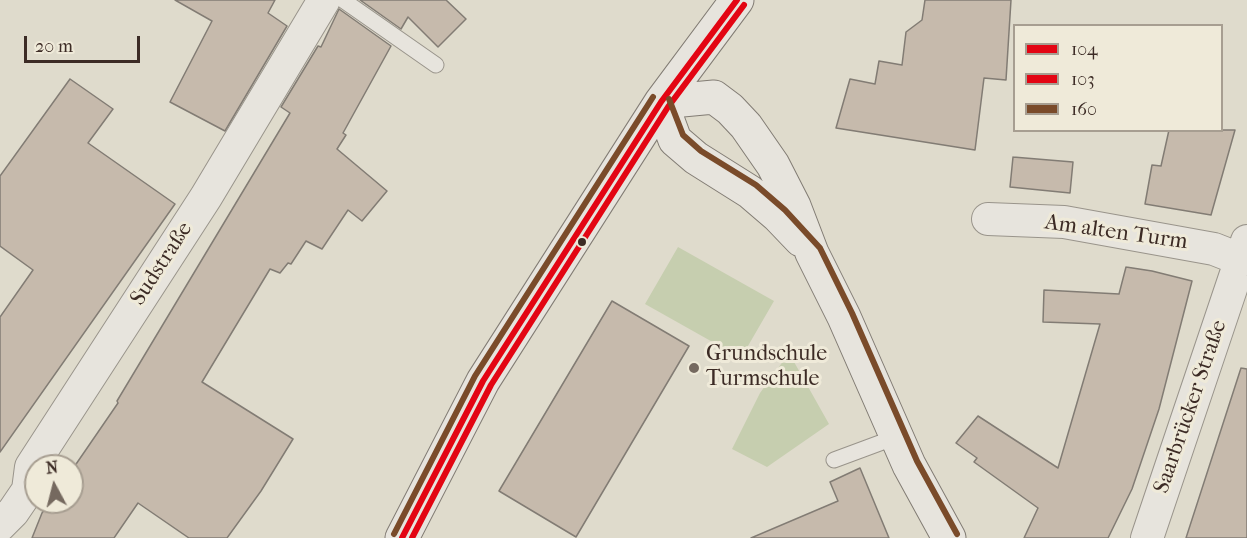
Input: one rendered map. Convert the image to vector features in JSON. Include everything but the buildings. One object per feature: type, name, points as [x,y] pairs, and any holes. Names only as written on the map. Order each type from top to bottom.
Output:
[{"type":"main road","points":[[402,538],[483,381],[661,102],[736,0]]},
{"type":"main road","points":[[661,102],[714,97],[730,109],[746,126],[773,165],[794,206],[812,253],[844,317],[909,465],[949,538]]},
{"type":"main road","points":[[661,102],[675,140],[696,159],[750,192],[778,216],[812,253]]},
{"type":"street","name":"Sudstraße","points":[[0,525],[13,512],[28,490],[31,467],[206,197],[324,0]]},
{"type":"street","name":"Am alten Turm","points":[[988,219],[1064,222],[1214,249],[1244,250]]},
{"type":"street","name":"Saarbrücker Straße","points":[[1147,538],[1244,250]]},
{"type":"lane","points":[[343,0],[436,65]]},
{"type":"lane","points":[[834,460],[896,437]]},
{"type":"green space","points":[[678,247],[774,301],[741,358],[645,304]]},
{"type":"green space","points":[[789,353],[829,424],[767,467],[732,449],[760,393]]},
{"type":"transit line","name":"104","points":[[402,538],[483,381],[661,102],[737,0]]},
{"type":"transit line","name":"103","points":[[412,538],[491,385],[668,107],[744,5]]},
{"type":"transit line","name":"160","points":[[394,534],[475,376],[653,97]]},
{"type":"transit line","name":"160","points":[[669,99],[683,135],[701,151],[756,185],[785,210],[820,248],[852,313],[917,461],[957,534]]},
{"type":"place","name":"Grundschule Turmschule","points":[[694,368]]}]
